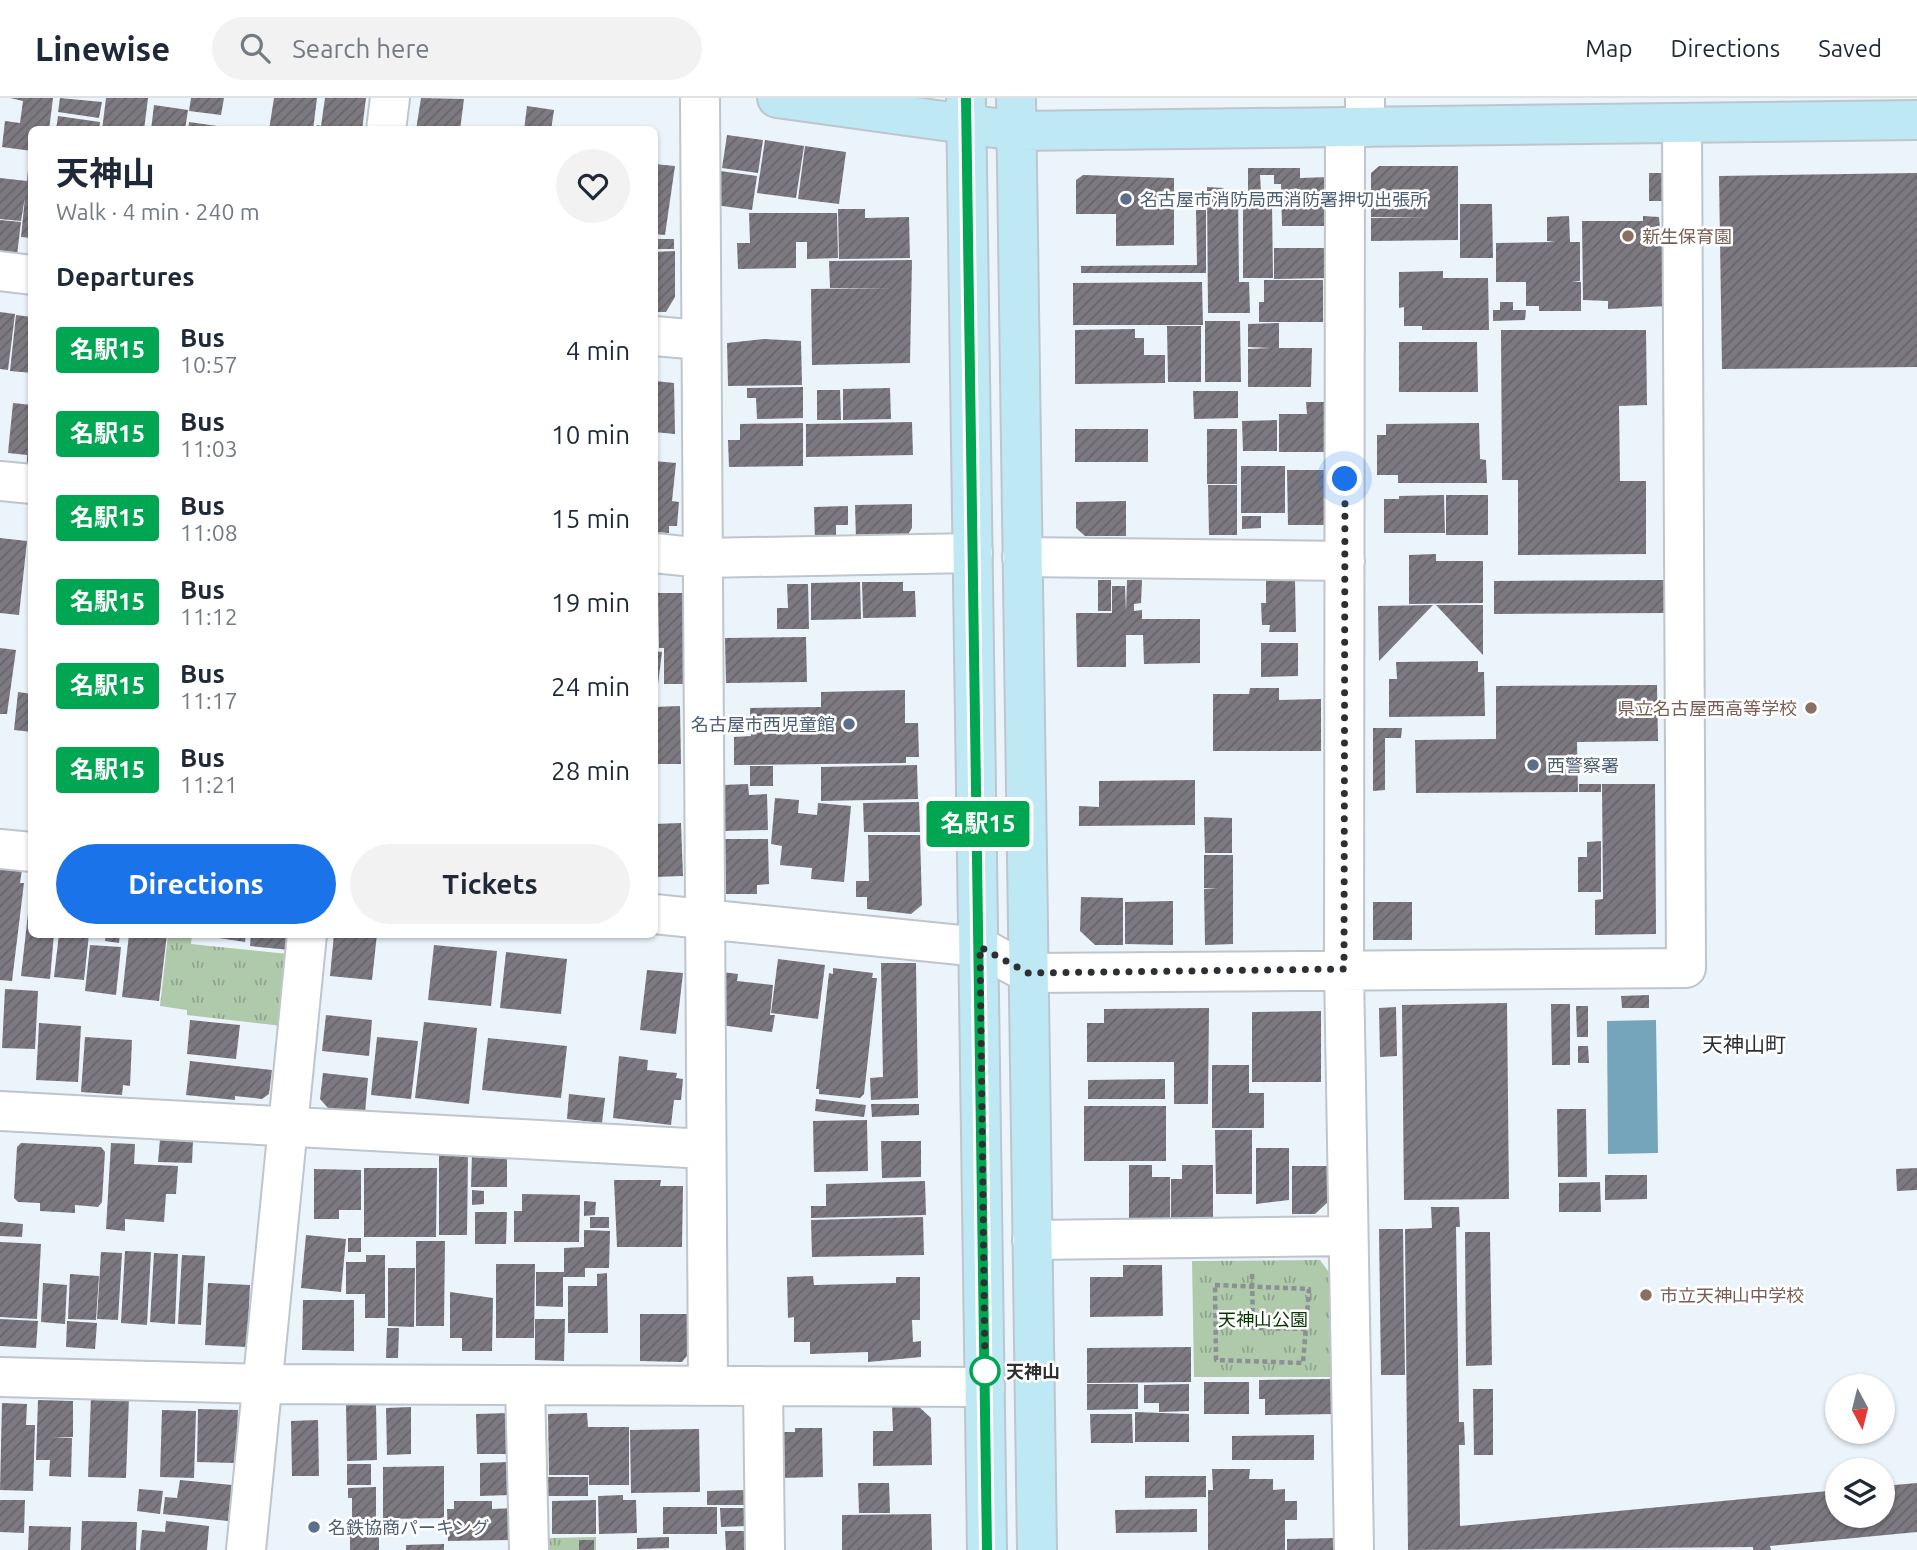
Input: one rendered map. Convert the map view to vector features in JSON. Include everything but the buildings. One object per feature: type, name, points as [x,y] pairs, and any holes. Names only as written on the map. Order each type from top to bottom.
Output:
[{"type":"street","points":[[387,126],[390,98]]},
{"type":"street","points":[[700,98],[708,1386]]},
{"type":"street","points":[[778,98],[1016,115],[1358,117],[1682,123],[1917,120]]},
{"type":"street","points":[[966,111],[987,1550]]},
{"type":"street","points":[[1016,115],[1037,1550]]},
{"type":"street","points":[[1354,1550],[1344,969],[1345,561],[1358,117]]},
{"type":"street","points":[[658,914],[980,947],[1028,973],[1686,968],[1682,123]]},
{"type":"street","points":[[0,271],[28,274]]},
{"type":"street","points":[[658,335],[701,340]]},
{"type":"street","points":[[0,481],[28,484]]},
{"type":"street","points":[[658,553],[703,558],[973,553]]},
{"type":"street","points":[[1022,557],[1345,561]]},
{"type":"street","points":[[0,849],[28,852]]},
{"type":"street","points":[[246,1550],[307,938]]},
{"type":"street","points":[[0,1111],[706,1149]]},
{"type":"street","points":[[1032,1240],[1347,1236]]},
{"type":"street","points":[[0,1377],[263,1384],[985,1387]]},
{"type":"street","points":[[525,1385],[529,1550]]},
{"type":"street","points":[[762,1386],[765,1550]]},
{"type":"path","points":[[1252,1237],[1253,1328],[1349,1329]]},
{"type":"path","points":[[1215,1285],[1309,1289],[1305,1329],[1303,1363],[1216,1360],[1215,1285]]},
{"type":"green space","points":[[168,938],[192,938],[191,944],[288,954],[282,1026],[187,1015],[187,1010],[160,1006]]},
{"type":"green space","name":"天神山公園","points":[[1320,1260],[1331,1275],[1334,1377],[1194,1377],[1192,1261]]},
{"type":"green space","points":[[596,1537],[596,1550],[549,1550],[549,1538]]},
{"type":"water","points":[[1656,1020],[1658,1153],[1608,1154],[1607,1021]]},
{"type":"bus line","name":"名駅15","points":[[966,98],[987,1550]]},
{"type":"place","name":"名古屋市消防局西消防署押切出張所","points":[[1126,199]]},
{"type":"place","name":"新生保育園","points":[[1628,236]]},
{"type":"place","name":"県立名古屋西高等学校","points":[[1811,708]]},
{"type":"place","name":"名古屋市西児童館","points":[[849,724]]},
{"type":"place","name":"西警察署","points":[[1533,765]]},
{"type":"place","name":"市立天神山中学校","points":[[1646,1295]]},
{"type":"place","name":"天神山","points":[[985,1371]]},
{"type":"place","name":"名鉄協商パーキング","points":[[314,1527]]},
{"type":"district","name":"天神山町","points":[[1744,1044]]},
{"type":"route","points":[[985,1371],[980,947],[1028,973],[1344,969],[1345,479]]}]
